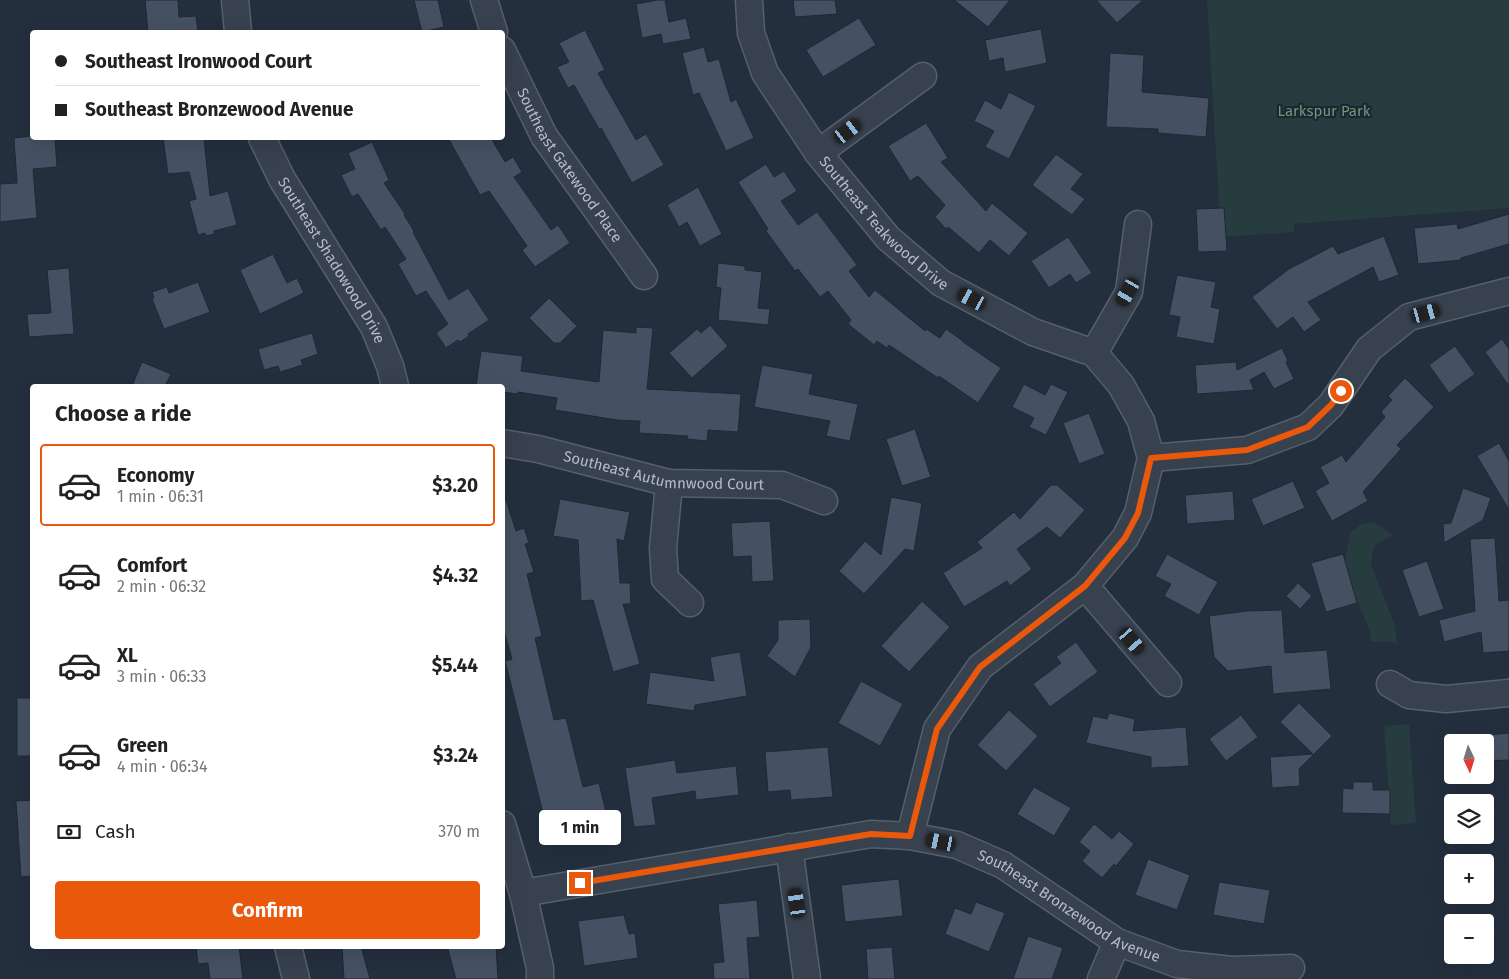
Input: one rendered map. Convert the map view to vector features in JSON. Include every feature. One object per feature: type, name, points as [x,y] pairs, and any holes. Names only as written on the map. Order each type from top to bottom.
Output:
[{"type":"street","points":[[235,0],[238,30]]},
{"type":"street","points":[[484,0],[493,30]]},
{"type":"street","name":"Southeast Teakwood Drive","points":[[749,0],[751,33],[765,72],[818,154],[888,238],[941,282],[1032,332],[1094,353]]},
{"type":"street","name":"Southeast Gatewood Place","points":[[505,56],[544,136],[644,276]]},
{"type":"street","points":[[818,154],[923,76]]},
{"type":"street","name":"Southeast Shadowood Drive","points":[[263,140],[282,178],[374,326],[390,366],[394,384]]},
{"type":"street","points":[[910,836],[937,729],[980,667],[1085,586],[1125,538],[1138,513],[1151,458],[1141,421],[1121,384],[1094,353],[1128,292],[1138,224]]},
{"type":"street","points":[[1151,458],[1247,450],[1308,427],[1331,405],[1369,348],[1409,317],[1509,291]]},
{"type":"street","name":"Southeast Autumnwood Court","points":[[505,444],[538,449],[669,483],[782,485],[824,501]]},
{"type":"street","points":[[669,483],[663,548],[666,579],[690,603]]},
{"type":"street","points":[[1085,586],[1168,683]]},
{"type":"street","points":[[1390,684],[1409,695],[1446,699],[1509,693]]},
{"type":"street","points":[[505,834],[523,893],[540,968],[540,979]]},
{"type":"street","name":"Southeast Bronzewood Avenue","points":[[523,893],[871,834],[910,836],[957,845],[1003,866],[1117,942],[1177,964],[1232,970],[1291,968]]},
{"type":"street","points":[[789,847],[807,979]]},
{"type":"street","points":[[1101,979],[1117,942]]},
{"type":"street","points":[[289,949],[296,979]]},
{"type":"green space","name":"Larkspur Park","points":[[1207,0],[1509,0],[1509,208],[1294,224],[1294,232],[1221,237]]},
{"type":"green space","points":[[1374,522],[1393,535],[1374,546],[1371,564],[1395,626],[1397,644],[1388,641],[1371,642],[1370,632],[1344,567],[1350,533],[1360,525]]},
{"type":"green space","points":[[1409,724],[1416,823],[1391,825],[1384,726]]},
{"type":"building","points":[[145,0],[178,0],[179,17],[196,16],[198,30],[148,30]]},
{"type":"building","points":[[414,0],[438,0],[444,27],[422,30]]},
{"type":"building","points":[[665,0],[669,22],[686,18],[691,39],[663,44],[661,34],[642,38],[636,4]]},
{"type":"building","points":[[793,0],[835,0],[837,14],[795,17]]},
{"type":"building","points":[[954,0],[1010,0],[988,27]]},
{"type":"building","points":[[1096,0],[1143,0],[1117,23]]},
{"type":"building","points":[[859,18],[876,45],[823,77],[806,50]]},
{"type":"building","points":[[1041,29],[1047,63],[1005,72],[1003,58],[989,61],[985,40]]},
{"type":"building","points":[[585,30],[605,70],[598,73],[636,140],[646,134],[664,165],[632,183],[574,85],[568,88],[557,67],[569,62],[559,43]]},
{"type":"building","points":[[704,47],[708,62],[719,59],[731,102],[736,99],[754,138],[726,151],[699,93],[693,95],[682,53]]},
{"type":"building","points":[[1110,53],[1144,55],[1142,92],[1209,98],[1206,137],[1158,133],[1158,129],[1106,127]]},
{"type":"building","points":[[1009,92],[1036,106],[1009,159],[985,147],[994,131],[974,121],[985,100],[1001,109]]},
{"type":"building","points":[[926,123],[948,158],[941,162],[986,211],[992,203],[1028,233],[1009,256],[990,240],[979,253],[948,227],[946,229],[935,217],[945,205],[918,176],[910,181],[888,146]]},
{"type":"building","points":[[30,136],[30,140],[55,140],[57,167],[33,169],[37,218],[0,222],[0,184],[17,183],[14,138]]},
{"type":"building","points":[[163,140],[204,140],[210,196],[228,191],[237,225],[214,231],[214,234],[206,236],[205,233],[198,235],[189,201],[196,199],[189,172],[168,174]]},
{"type":"building","points":[[449,140],[492,140],[505,162],[513,157],[522,172],[514,177],[551,230],[558,225],[570,243],[535,267],[522,250],[527,246],[489,191],[480,195]]},
{"type":"building","points":[[372,142],[389,180],[384,183],[405,214],[449,300],[468,288],[489,320],[468,334],[469,336],[460,342],[458,340],[446,348],[436,333],[448,324],[426,291],[416,296],[398,264],[406,259],[385,227],[381,230],[358,194],[352,197],[341,175],[355,169],[348,153]]},
{"type":"building","points":[[1056,154],[1083,174],[1071,189],[1085,199],[1072,215],[1032,185]]},
{"type":"building","points":[[766,164],[774,177],[784,171],[797,191],[781,201],[798,225],[817,212],[857,265],[849,271],[869,297],[875,290],[925,331],[926,329],[940,338],[946,329],[1001,368],[978,403],[889,345],[887,348],[877,341],[874,345],[848,324],[851,320],[828,291],[820,297],[798,269],[795,271],[766,231],[768,229],[738,182]]},
{"type":"building","points":[[698,187],[722,234],[700,246],[687,222],[679,227],[667,205]]},
{"type":"building","points":[[1224,208],[1227,251],[1198,252],[1196,209]]},
{"type":"building","points":[[1509,214],[1509,244],[1461,258],[1461,260],[1418,264],[1414,228],[1457,224],[1458,229]]},
{"type":"building","points":[[1384,236],[1399,275],[1379,282],[1373,267],[1308,302],[1321,320],[1304,332],[1293,317],[1277,329],[1252,297],[1289,269],[1333,246],[1338,254]]},
{"type":"building","points":[[1068,237],[1092,273],[1076,283],[1070,274],[1049,288],[1031,261]]},
{"type":"building","points":[[273,254],[287,283],[297,278],[304,293],[260,314],[240,270]]},
{"type":"building","points":[[718,263],[745,266],[745,270],[762,272],[758,308],[770,309],[768,325],[718,320],[721,288],[716,287]]},
{"type":"building","points":[[69,268],[74,334],[29,337],[27,314],[51,313],[47,270]]},
{"type":"building","points":[[1177,275],[1216,282],[1211,307],[1220,309],[1214,344],[1176,337],[1180,317],[1169,315]]},
{"type":"building","points":[[198,282],[210,312],[164,329],[152,299],[154,298],[152,292],[167,287],[169,293]]},
{"type":"building","points":[[549,298],[577,326],[560,343],[554,343],[529,318]]},
{"type":"building","points":[[710,325],[728,346],[692,378],[669,353],[697,329],[701,333]]},
{"type":"building","points":[[636,327],[653,328],[647,389],[741,394],[738,432],[708,430],[707,441],[687,439],[688,436],[639,433],[640,421],[617,420],[555,410],[557,398],[518,392],[518,394],[505,392],[505,384],[476,384],[481,351],[523,356],[521,371],[599,382],[603,330],[636,333]]},
{"type":"building","points":[[312,333],[318,354],[301,360],[303,365],[280,372],[278,366],[264,370],[258,349]]},
{"type":"building","points":[[1502,339],[1509,349],[1509,386],[1485,352]]},
{"type":"building","points":[[1455,346],[1475,374],[1449,393],[1429,365]]},
{"type":"building","points":[[1282,348],[1294,379],[1274,389],[1264,372],[1250,380],[1254,390],[1197,394],[1195,365],[1236,362],[1237,370]]},
{"type":"building","points":[[142,362],[171,374],[166,384],[133,384]]},
{"type":"building","points":[[762,365],[813,374],[809,394],[858,404],[850,441],[826,436],[830,421],[754,407]]},
{"type":"building","points":[[1405,378],[1434,407],[1397,445],[1401,449],[1363,492],[1368,501],[1332,521],[1315,491],[1329,483],[1320,467],[1342,455],[1346,462],[1385,417],[1381,412],[1392,400],[1388,396]]},
{"type":"building","points":[[1024,384],[1045,395],[1051,384],[1068,392],[1046,435],[1029,427],[1034,418],[1012,407]]},
{"type":"building","points":[[1089,413],[1105,454],[1079,464],[1063,423]]},
{"type":"building","points":[[915,429],[931,477],[902,486],[886,439]]},
{"type":"building","points":[[1499,443],[1509,461],[1509,510],[1477,456]]},
{"type":"building","points":[[1293,481],[1305,508],[1263,526],[1251,499]]},
{"type":"building","points":[[1051,485],[1057,485],[1085,510],[1060,538],[1047,527],[1017,549],[1032,569],[1010,586],[1007,581],[964,607],[943,573],[982,548],[977,542],[1014,512],[1020,519]]},
{"type":"building","points":[[1463,488],[1491,498],[1483,520],[1444,543],[1443,524],[1451,523]]},
{"type":"building","points":[[1233,491],[1235,520],[1187,524],[1185,495]]},
{"type":"building","points":[[891,497],[922,503],[914,551],[905,549],[864,594],[839,571],[865,541],[881,555]]},
{"type":"building","points":[[560,499],[630,512],[624,541],[617,539],[620,583],[630,583],[631,604],[623,604],[640,664],[613,672],[593,600],[581,601],[578,540],[553,536]]},
{"type":"building","points":[[505,500],[516,531],[524,528],[529,543],[525,544],[534,572],[527,574],[542,636],[535,638],[554,720],[566,718],[583,787],[599,783],[607,816],[602,817],[605,828],[564,838],[560,822],[546,825],[505,661],[512,659],[505,634]]},
{"type":"building","points":[[770,521],[774,581],[752,582],[751,556],[733,557],[731,523]]},
{"type":"building","points":[[1495,538],[1499,601],[1509,600],[1509,651],[1483,653],[1481,632],[1444,642],[1439,620],[1475,611],[1470,539]]},
{"type":"building","points":[[1167,554],[1218,582],[1199,615],[1164,596],[1171,584],[1155,576]]},
{"type":"building","points":[[1343,554],[1357,603],[1326,612],[1311,563]]},
{"type":"building","points":[[1427,561],[1444,609],[1419,617],[1402,570]]},
{"type":"building","points":[[1298,583],[1312,596],[1300,609],[1286,596]]},
{"type":"building","points":[[922,601],[950,627],[909,672],[881,646]]},
{"type":"building","points":[[1282,610],[1285,653],[1327,650],[1331,689],[1273,694],[1271,666],[1228,671],[1214,657],[1209,616],[1247,611]]},
{"type":"building","points":[[810,619],[811,647],[795,677],[767,656],[778,640],[778,620]]},
{"type":"building","points":[[1076,642],[1098,672],[1050,707],[1033,684],[1061,663],[1056,657]]},
{"type":"building","points":[[740,652],[747,696],[695,705],[694,711],[646,704],[650,672],[714,681],[710,657]]},
{"type":"building","points":[[861,681],[903,704],[880,746],[838,723]]},
{"type":"building","points":[[17,698],[30,698],[30,756],[17,756]]},
{"type":"building","points":[[1299,703],[1332,736],[1299,769],[1300,786],[1272,788],[1270,757],[1313,754],[1280,722]]},
{"type":"building","points":[[1009,710],[1038,736],[1006,771],[977,745]]},
{"type":"building","points":[[1109,713],[1135,719],[1133,731],[1186,727],[1189,766],[1151,768],[1151,757],[1086,743],[1093,716],[1107,719]]},
{"type":"building","points":[[1241,715],[1258,737],[1226,761],[1209,739]]},
{"type":"building","points":[[1509,733],[1509,760],[1494,761],[1494,734]]},
{"type":"building","points":[[828,747],[833,797],[791,800],[790,790],[768,792],[765,752]]},
{"type":"building","points":[[675,760],[677,773],[736,766],[739,795],[696,800],[695,791],[652,798],[656,825],[634,827],[625,768]]},
{"type":"building","points":[[1353,782],[1373,782],[1373,790],[1390,790],[1390,814],[1342,813],[1343,788],[1353,789]]},
{"type":"building","points":[[1034,787],[1071,808],[1054,836],[1017,814]]},
{"type":"building","points":[[30,800],[30,876],[21,877],[16,801]]},
{"type":"building","points":[[1094,824],[1112,839],[1119,831],[1134,844],[1116,866],[1114,864],[1102,878],[1082,861],[1090,851],[1079,842]]},
{"type":"building","points":[[1148,859],[1190,875],[1177,910],[1135,895]]},
{"type":"building","points":[[899,879],[903,916],[845,922],[841,885]]},
{"type":"building","points":[[1219,882],[1270,890],[1264,924],[1213,915]]},
{"type":"building","points":[[757,900],[760,937],[747,938],[750,979],[714,979],[713,963],[724,962],[718,904]]},
{"type":"building","points":[[976,902],[1005,913],[989,952],[945,934],[955,908],[971,914]]},
{"type":"building","points":[[624,915],[629,934],[635,933],[638,958],[584,966],[578,921]]},
{"type":"building","points":[[1028,936],[1063,948],[1052,979],[1013,979]]},
{"type":"building","points":[[892,947],[895,979],[868,979],[866,949]]},
{"type":"building","points":[[196,949],[239,949],[243,979],[210,979],[208,963],[198,964]]},
{"type":"building","points":[[342,949],[362,949],[370,979],[344,979]]},
{"type":"building","points":[[448,949],[496,949],[498,979],[456,979]]},
{"type":"route","points":[[580,883],[871,834],[910,836],[937,729],[980,667],[1085,586],[1125,538],[1138,513],[1151,458],[1247,450],[1308,427],[1331,405],[1341,391]]}]
